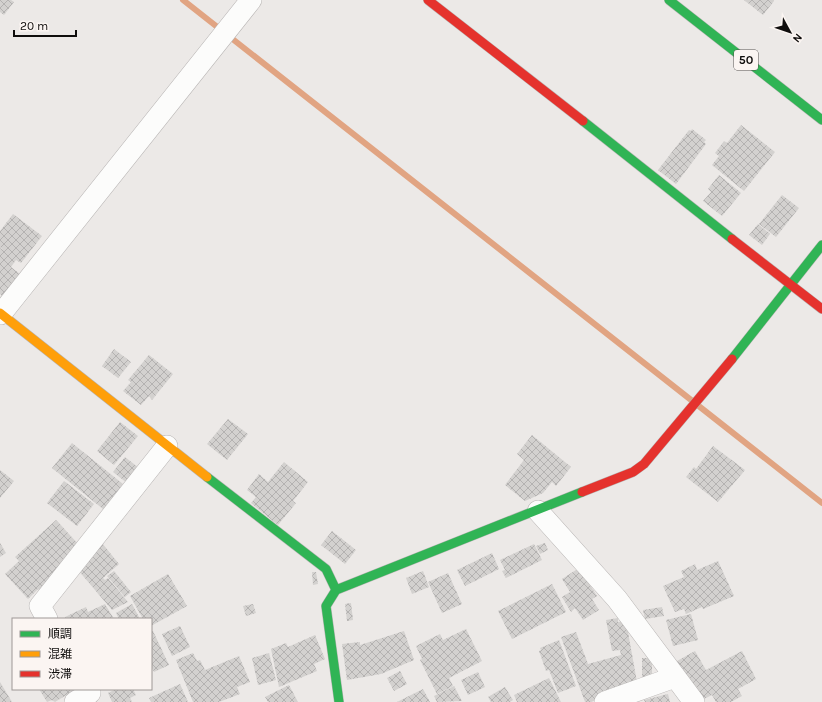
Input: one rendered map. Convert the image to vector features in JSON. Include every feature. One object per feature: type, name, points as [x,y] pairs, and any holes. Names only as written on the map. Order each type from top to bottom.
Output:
[{"type":"street","points":[[250,0],[0,314],[326,569],[336,590]]},
{"type":"street","points":[[428,0],[822,309]]},
{"type":"street","name":"50","points":[[669,0],[822,120]]},
{"type":"street","points":[[339,702],[326,606],[336,590],[633,472],[644,464],[711,385],[822,245]]},
{"type":"street","points":[[47,618],[40,606],[167,446]]},
{"type":"street","points":[[538,511],[617,599],[694,702]]},
{"type":"street","points":[[605,702],[675,678]]},
{"type":"street","points":[[74,702],[90,693],[88,690]]},
{"type":"building","points":[[0,0],[11,0],[14,2],[4,15],[0,12]]},
{"type":"building","points":[[744,0],[774,0],[774,1],[763,15]]},
{"type":"building","points":[[741,125],[775,152],[744,191],[712,165],[719,156],[715,153],[724,141],[727,143]]},
{"type":"building","points":[[692,129],[706,140],[704,142],[706,144],[676,184],[658,170],[689,130],[691,131]]},
{"type":"building","points":[[719,175],[741,193],[722,216],[703,201],[711,192],[708,189]]},
{"type":"building","points":[[782,195],[799,208],[776,237],[759,224]]},
{"type":"building","points":[[13,214],[42,236],[21,263],[16,260],[11,267],[20,274],[3,297],[0,294],[0,248],[3,250],[0,247],[0,231]]},
{"type":"building","points":[[758,224],[770,234],[762,245],[749,235]]},
{"type":"building","points":[[114,349],[131,362],[118,378],[102,366]]},
{"type":"building","points":[[149,355],[173,374],[152,400],[149,396],[141,405],[123,391],[131,382],[128,380]]},
{"type":"building","points":[[228,419],[248,434],[227,460],[207,444]]},
{"type":"building","points":[[120,422],[138,436],[114,465],[97,451]]},
{"type":"building","points":[[532,435],[571,467],[556,486],[552,482],[543,493],[525,501],[505,485],[524,460],[517,454]]},
{"type":"building","points":[[72,443],[123,484],[103,509],[52,468]]},
{"type":"building","points":[[713,446],[745,470],[718,502],[686,477],[694,467],[696,469]]},
{"type":"building","points":[[125,457],[139,468],[127,483],[113,472]]},
{"type":"building","points":[[284,462],[308,482],[293,501],[296,503],[278,525],[251,503],[256,497],[247,490],[259,474],[268,482]]},
{"type":"building","points":[[0,470],[14,481],[0,498]]},
{"type":"building","points":[[64,481],[94,504],[77,526],[47,503]]},
{"type":"building","points":[[56,520],[81,547],[40,591],[38,589],[28,599],[5,574],[19,561],[15,557]]},
{"type":"building","points":[[332,531],[356,550],[345,564],[321,545]]},
{"type":"building","points":[[0,543],[6,553],[0,557]]},
{"type":"building","points":[[102,543],[119,564],[103,578],[105,580],[108,578],[128,602],[112,610],[78,570]]},
{"type":"building","points":[[545,543],[548,550],[540,554],[536,546]]},
{"type":"building","points":[[534,544],[542,560],[506,578],[502,571],[505,570],[500,560]]},
{"type":"building","points":[[492,553],[499,569],[465,586],[457,570]]},
{"type":"building","points":[[718,561],[734,596],[703,609],[702,607],[686,614],[684,609],[675,612],[663,586],[684,577],[681,571],[695,564],[697,570]]},
{"type":"building","points":[[579,568],[597,596],[592,599],[599,610],[583,620],[575,608],[571,612],[562,597],[570,592],[562,579]]},
{"type":"building","points":[[114,571],[131,592],[125,597],[107,576]]},
{"type":"building","points":[[423,571],[429,587],[412,594],[406,578]]},
{"type":"building","points":[[312,572],[316,572],[318,584],[313,585]]},
{"type":"building","points":[[448,573],[462,604],[442,613],[428,582]]},
{"type":"building","points":[[168,574],[187,606],[152,625],[152,618],[142,618],[130,596]]},
{"type":"building","points":[[552,584],[566,612],[512,639],[498,611]]},
{"type":"building","points":[[351,603],[353,620],[347,621],[345,604]]},
{"type":"building","points":[[105,604],[113,618],[65,617],[86,607],[88,612]]},
{"type":"building","points":[[132,604],[139,618],[118,618],[116,613]]},
{"type":"building","points":[[253,604],[256,613],[246,616],[243,606]]},
{"type":"building","points":[[662,607],[664,616],[645,619],[643,610]]},
{"type":"building","points":[[691,614],[698,640],[673,646],[666,620]]},
{"type":"building","points":[[618,618],[618,622],[626,621],[637,682],[633,687],[591,702],[585,702],[561,637],[576,632],[588,664],[621,655],[620,650],[612,651],[606,620]]},
{"type":"building","points":[[180,626],[190,647],[172,656],[162,634]]},
{"type":"building","points":[[466,629],[482,661],[449,678],[453,686],[437,694],[420,660],[422,659],[416,646],[440,634],[443,640]]},
{"type":"building","points":[[404,631],[414,660],[381,674],[347,680],[342,644],[360,642],[360,645]]},
{"type":"building","points":[[152,632],[169,665],[154,672],[152,668]]},
{"type":"building","points":[[315,635],[325,659],[314,664],[317,671],[279,687],[271,649],[286,643],[288,647]]},
{"type":"building","points":[[559,640],[576,686],[558,693],[549,670],[546,671],[539,651],[541,650],[540,648]]},
{"type":"building","points":[[695,651],[706,670],[742,651],[756,679],[738,689],[742,696],[731,702],[716,702],[712,695],[700,701],[677,661]]},
{"type":"building","points":[[193,653],[197,661],[200,660],[205,670],[239,656],[250,682],[237,687],[240,694],[219,702],[193,702],[176,660]]},
{"type":"building","points":[[269,653],[276,680],[258,685],[252,658]]},
{"type":"building","points":[[642,658],[652,658],[652,677],[642,677]]},
{"type":"building","points":[[400,671],[407,684],[394,691],[387,678]]},
{"type":"building","points":[[478,672],[485,687],[468,695],[461,680]]},
{"type":"building","points":[[549,678],[561,702],[517,702],[514,695]]},
{"type":"building","points":[[0,682],[12,702],[0,702]]},
{"type":"building","points":[[180,684],[188,702],[151,702],[149,698]]},
{"type":"building","points":[[289,685],[298,702],[268,702],[265,697]]},
{"type":"building","points":[[454,686],[462,701],[437,702],[434,696]]},
{"type":"building","points":[[505,687],[513,700],[510,702],[491,702],[488,697]]},
{"type":"building","points":[[423,689],[430,702],[397,702]]},
{"type":"building","points":[[40,690],[74,690],[55,702],[52,700],[47,702]]},
{"type":"building","points":[[114,690],[134,690],[136,695],[130,698],[132,702],[112,702],[108,693]]},
{"type":"building","points":[[668,694],[670,702],[645,702],[644,700]]},
{"type":"waterway","points":[[183,0],[822,503]]},
{"type":"traffic: fast","points":[[669,0],[822,120]]},
{"type":"traffic: fast","points":[[583,121],[732,239]]},
{"type":"traffic: fast","points":[[732,359],[822,245]]},
{"type":"traffic: fast","points":[[207,477],[326,569],[336,590]]},
{"type":"traffic: fast","points":[[339,702],[326,606],[336,590],[582,492]]},
{"type":"traffic: slow","points":[[0,313],[207,477]]},
{"type":"traffic: jam","points":[[428,0],[583,121]]},
{"type":"traffic: jam","points":[[732,239],[822,309]]},
{"type":"traffic: jam","points":[[582,492],[633,472],[644,464],[732,359]]}]
